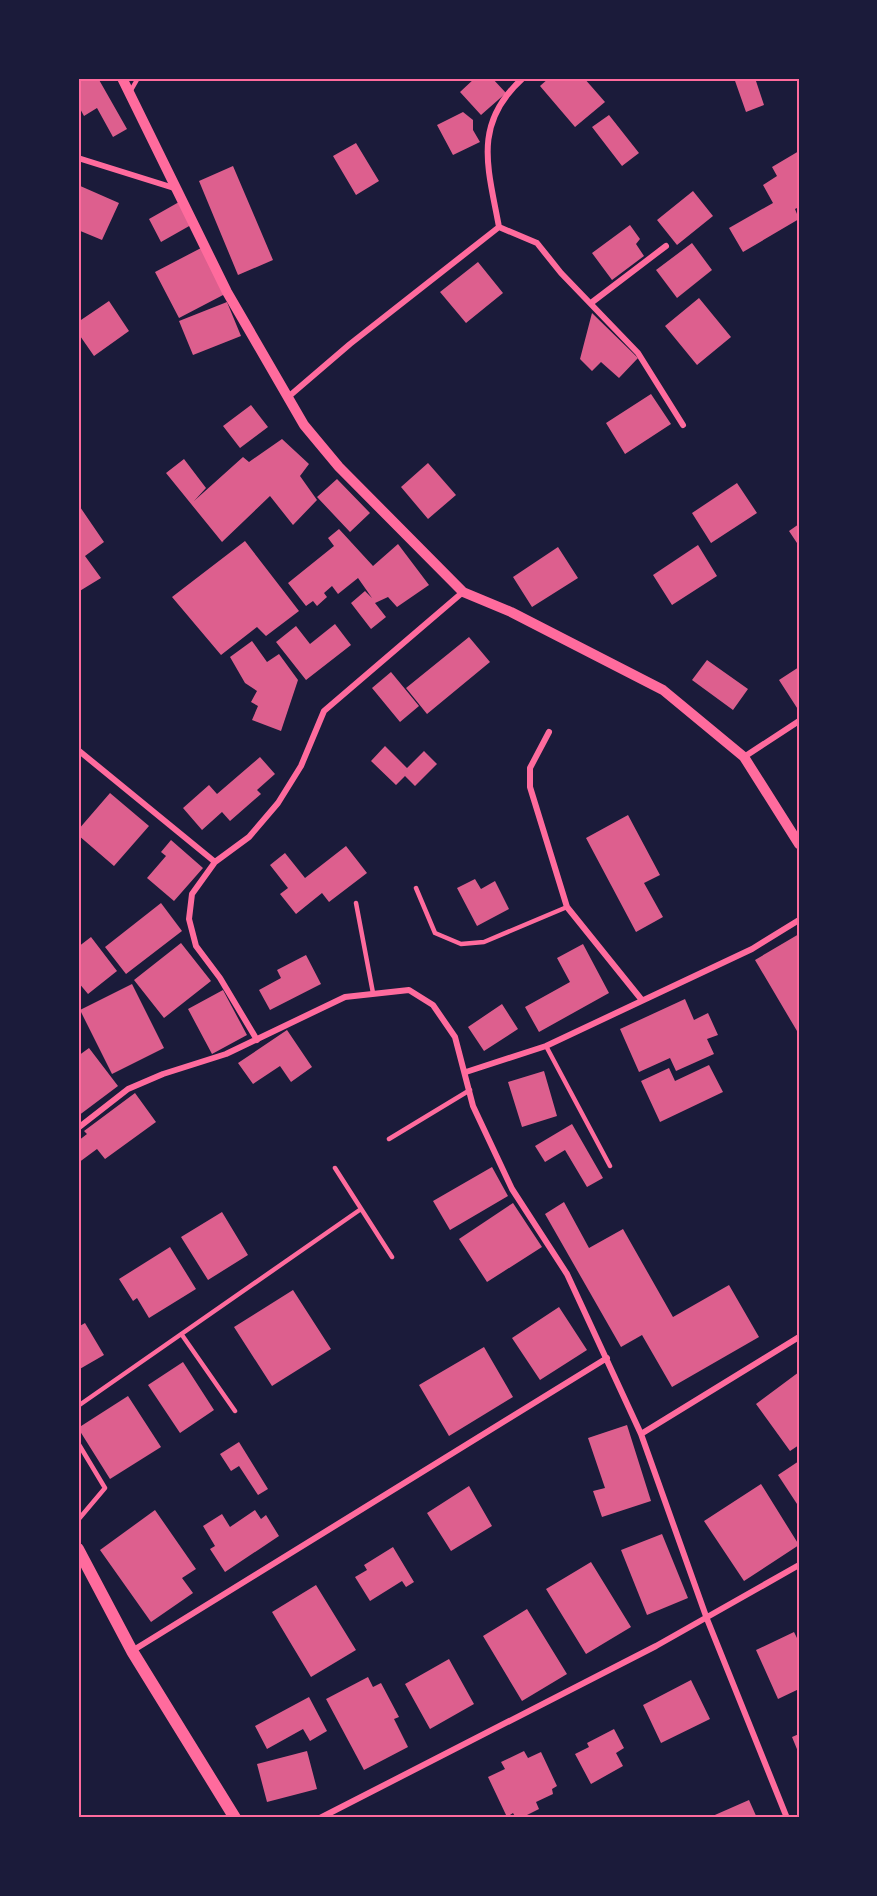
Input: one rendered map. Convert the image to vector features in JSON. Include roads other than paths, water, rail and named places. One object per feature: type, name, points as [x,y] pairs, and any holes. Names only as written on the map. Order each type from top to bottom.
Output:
[{"type":"main road","points":[[78,1549],[132,1652],[235,1818]]},
{"type":"street","points":[[122,78],[227,292],[304,425],[339,466],[463,592],[511,612],[663,690],[744,757],[799,844]]},
{"type":"street","points":[[499,227],[488,171],[488,131],[497,106],[523,78]]},
{"type":"street","points":[[78,158],[175,188]]},
{"type":"street","points":[[499,227],[537,243],[561,273],[638,353],[683,425]]},
{"type":"street","points":[[287,398],[350,344],[499,227]]},
{"type":"street","points":[[591,303],[666,246]]},
{"type":"street","points":[[257,1040],[220,978],[196,946],[189,918],[192,894],[215,862],[249,837],[278,803],[301,766],[324,711],[463,592]]},
{"type":"street","points":[[744,757],[799,721]]},
{"type":"street","points":[[549,732],[530,768],[530,787],[567,907],[641,999]]},
{"type":"street","points":[[78,750],[215,862]]},
{"type":"street","points":[[465,1072],[546,1046],[641,999],[752,949],[799,920]]},
{"type":"street","points":[[78,1128],[128,1089],[163,1074],[226,1054],[345,997],[409,990],[433,1005],[455,1037],[473,1106],[512,1189],[567,1274],[608,1358],[641,1434],[707,1618],[787,1818]]},
{"type":"street","points":[[641,1434],[799,1336]]},
{"type":"street","points":[[132,1652],[608,1358]]},
{"type":"street","points":[[320,1818],[707,1618],[799,1565]]},
{"type":"lane","points":[[130,92],[138,78]]},
{"type":"lane","points":[[416,888],[435,933],[461,944],[484,942],[567,907]]},
{"type":"lane","points":[[356,903],[373,993]]},
{"type":"lane","points":[[546,1046],[610,1166]]},
{"type":"lane","points":[[389,1139],[470,1090]]},
{"type":"lane","points":[[335,1168],[392,1257]]},
{"type":"lane","points":[[78,1406],[361,1209]]},
{"type":"lane","points":[[182,1335],[235,1411]]},
{"type":"lane","points":[[78,1443],[105,1488],[78,1520]]}]
